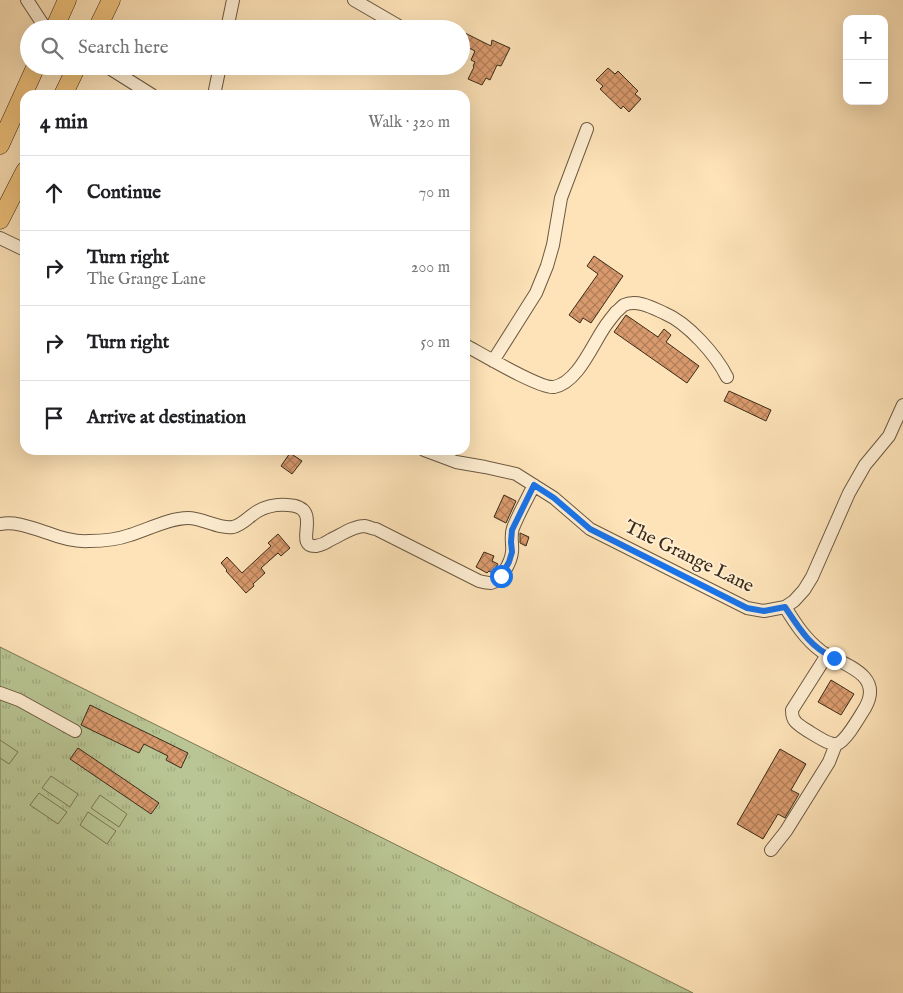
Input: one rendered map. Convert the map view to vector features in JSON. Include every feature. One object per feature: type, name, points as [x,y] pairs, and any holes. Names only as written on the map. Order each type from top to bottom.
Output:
[{"type":"highway","points":[[58,20],[67,0]]},
{"type":"highway","points":[[101,20],[111,0]]},
{"type":"highway","points":[[25,90],[32,75]]},
{"type":"highway","points":[[66,90],[73,75]]},
{"type":"highway","points":[[0,145],[20,101]]},
{"type":"highway","points":[[0,220],[20,181]]},
{"type":"street","points":[[27,0],[40,20]]},
{"type":"street","points":[[229,20],[233,0]]},
{"type":"street","points":[[354,0],[388,20]]},
{"type":"street","points":[[120,75],[144,90]]},
{"type":"street","points":[[215,90],[218,75]]},
{"type":"street","points":[[493,361],[536,293],[547,266],[554,245],[561,198],[587,129]]},
{"type":"street","points":[[0,238],[20,248]]},
{"type":"street","points":[[470,348],[533,380],[553,387],[565,382],[577,372],[609,320],[624,305],[635,303],[648,306],[671,316],[684,326],[701,341],[721,365],[727,377]]},
{"type":"street","points":[[827,655],[792,710],[792,716],[795,723],[828,743],[836,744],[842,741],[862,713],[870,699],[870,688],[858,671],[822,652],[802,632],[785,607],[794,601],[804,590],[812,577],[849,493],[865,465],[889,436],[903,405]]},
{"type":"street","name":"The Grange Lane","points":[[437,455],[456,462],[516,474],[554,498],[590,529],[747,608],[764,611],[785,607]]},
{"type":"street","points":[[0,524],[19,524],[70,540],[87,542],[128,536],[162,524],[189,518],[230,527],[240,525],[259,511],[275,505],[288,505],[300,507],[304,510],[307,518],[305,537],[311,545],[324,544],[355,528],[365,526],[376,529],[479,581],[493,583],[501,576],[509,562],[512,552],[512,530],[534,485]]},
{"type":"street","points":[[0,692],[19,700],[75,731]]},
{"type":"street","points":[[771,850],[830,762],[836,744]]},
{"type":"green space","points":[[0,647],[693,993],[0,993]]},
{"type":"green space","points":[[0,740],[18,752],[9,764],[0,758]]},
{"type":"green space","points":[[51,776],[78,794],[70,807],[42,788]]},
{"type":"green space","points":[[39,793],[67,812],[58,824],[30,805]]},
{"type":"green space","points":[[100,795],[127,814],[119,827],[91,808]]},
{"type":"green space","points":[[88,812],[116,831],[107,844],[80,825]]},
{"type":"building","points":[[470,36],[491,46],[492,40],[510,48],[501,66],[497,65],[490,80],[486,78],[482,85],[468,79],[474,67],[475,62],[471,60],[475,51],[470,48]]},
{"type":"building","points":[[608,68],[615,74],[618,71],[638,91],[635,94],[641,99],[629,112],[623,106],[621,109],[600,89],[603,86],[596,80]]},
{"type":"building","points":[[594,256],[623,276],[591,323],[583,318],[580,323],[569,315],[598,274],[587,266]]},
{"type":"building","points":[[626,315],[658,337],[664,329],[671,335],[666,342],[699,366],[687,383],[614,332]]},
{"type":"building","points":[[729,391],[771,410],[766,421],[724,401]]},
{"type":"building","points":[[289,455],[293,455],[302,461],[292,474],[281,466]]},
{"type":"building","points":[[504,495],[516,501],[506,523],[494,517]]},
{"type":"building","points":[[520,533],[529,537],[526,546],[520,543]]},
{"type":"building","points":[[278,534],[290,548],[281,556],[278,553],[261,568],[265,573],[246,593],[221,563],[227,557],[242,573],[271,546],[268,543]]},
{"type":"building","points":[[484,552],[494,556],[492,561],[498,564],[492,573],[489,571],[487,573],[476,567]]},
{"type":"building","points":[[831,680],[854,694],[841,715],[818,702]]},
{"type":"building","points":[[90,705],[188,753],[181,768],[166,760],[168,756],[144,744],[139,753],[81,725]]},
{"type":"building","points":[[78,748],[159,803],[151,814],[70,759]]},
{"type":"building","points":[[780,749],[806,764],[791,790],[799,794],[785,818],[778,814],[763,839],[737,824]]},
{"type":"route","points":[[501,576],[512,552],[512,530],[534,485],[554,498],[590,529],[747,608],[764,611],[785,607],[810,642],[822,652],[834,658]]}]
